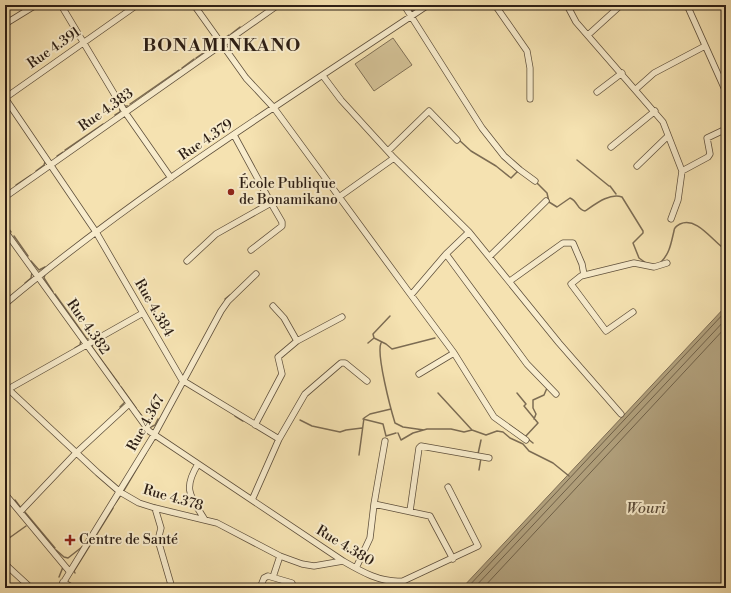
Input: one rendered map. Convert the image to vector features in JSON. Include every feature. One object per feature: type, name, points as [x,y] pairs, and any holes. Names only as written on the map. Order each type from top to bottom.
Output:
[{"type":"street","points":[[5,24],[36,5]]},
{"type":"street","points":[[61,5],[124,112],[171,178]]},
{"type":"street","name":"Rue 4.391","points":[[5,98],[137,5]]},
{"type":"street","points":[[194,5],[246,78],[274,108],[454,353],[494,417],[526,440]]},
{"type":"street","name":"Rue 4.383","points":[[5,197],[278,5]]},
{"type":"street","points":[[404,5],[410,17],[482,128],[504,156],[520,170],[535,180]]},
{"type":"street","name":"Rue 4.379","points":[[5,304],[38,276],[171,178],[428,5]]},
{"type":"street","points":[[495,5],[526,51],[530,68],[530,99]]},
{"type":"street","points":[[567,5],[576,22],[636,89],[663,122],[682,171],[678,200],[671,219]]},
{"type":"street","points":[[588,35],[621,5]]},
{"type":"street","points":[[689,6],[726,92]]},
{"type":"street","points":[[636,89],[654,73],[705,46]]},
{"type":"street","points":[[597,92],[622,73]]},
{"type":"street","points":[[323,76],[341,100],[394,158],[469,232],[559,343],[620,414]]},
{"type":"street","name":"Rue 4.384","points":[[5,98],[96,232],[182,380],[279,439]]},
{"type":"street","points":[[388,151],[428,111],[457,140]]},
{"type":"street","points":[[611,147],[655,112]]},
{"type":"street","points":[[682,171],[708,157],[710,154],[707,138],[726,129]]},
{"type":"street","points":[[234,135],[282,222],[282,226],[251,250]]},
{"type":"street","points":[[637,166],[668,136]]},
{"type":"street","points":[[340,197],[394,158]]},
{"type":"street","points":[[490,256],[546,201]]},
{"type":"street","points":[[187,261],[216,234],[271,203]]},
{"type":"street","name":"Rue 4.382","points":[[5,231],[128,405],[144,426],[154,435]]},
{"type":"street","points":[[411,295],[446,254],[469,232]]},
{"type":"street","points":[[510,281],[563,243],[569,242],[573,243],[582,264],[584,275]]},
{"type":"street","points":[[446,254],[527,364],[556,394]]},
{"type":"street","points":[[633,312],[606,331],[571,286],[572,282],[584,275],[634,263],[654,267],[667,264]]},
{"type":"street","name":"Rue 4.367","points":[[60,588],[69,571],[120,492],[154,435],[182,380],[221,311],[228,301],[256,274]]},
{"type":"street","points":[[273,306],[284,318],[297,341]]},
{"type":"street","points":[[6,389],[87,346],[143,313]]},
{"type":"street","points":[[256,425],[282,374],[278,357],[297,341],[342,317]]},
{"type":"street","points":[[419,374],[454,353]]},
{"type":"street","points":[[252,500],[279,439],[305,394],[341,363],[345,363],[367,381]]},
{"type":"street","name":"Rue 4.378","points":[[6,389],[120,492],[139,503],[217,523],[280,556],[302,564],[314,566],[343,561]]},
{"type":"street","points":[[20,512],[76,453],[128,405]]},
{"type":"street","name":"Rue 4.380","points":[[154,435],[343,561],[391,585],[416,576],[478,546],[448,487]]},
{"type":"street","points":[[356,568],[370,538],[374,504],[385,441]]},
{"type":"street","points":[[410,511],[421,446],[489,458]]},
{"type":"street","points":[[198,464],[189,481],[189,489],[205,520]]},
{"type":"street","points":[[5,494],[69,571]]},
{"type":"street","points":[[374,504],[430,516],[453,559]]},
{"type":"street","points":[[155,508],[161,528],[158,540],[172,588]]},
{"type":"street","points":[[273,577],[280,556]]},
{"type":"street","points":[[5,564],[31,588]]},
{"type":"street","points":[[260,588],[266,577],[273,577],[292,583],[293,588]]},
{"type":"street","points":[[63,582],[73,588]]},
{"type":"shaded area","points":[[393,38],[412,65],[374,91],[355,64]]},
{"type":"water","name":"Wouri","points":[[726,306],[726,588],[462,588]]},
{"type":"waterway","points":[[410,12],[421,5]]},
{"type":"waterway","points":[[231,34],[240,27]]},
{"type":"waterway","points":[[219,36],[223,39],[229,35]]},
{"type":"waterway","points":[[196,58],[216,44],[217,41]]},
{"type":"waterway","points":[[228,44],[229,48]]},
{"type":"waterway","points":[[182,68],[194,59]]},
{"type":"waterway","points":[[130,104],[179,70]]},
{"type":"waterway","points":[[121,101],[125,106],[128,106]]},
{"type":"waterway","points":[[115,115],[120,112],[120,108]]},
{"type":"waterway","points":[[65,150],[103,124]]},
{"type":"waterway","points":[[459,140],[471,151],[496,166],[511,178],[518,171]]},
{"type":"waterway","points":[[57,156],[63,152]]},
{"type":"waterway","points":[[577,160],[609,186]]},
{"type":"waterway","points":[[36,171],[44,165],[45,162]]},
{"type":"waterway","points":[[16,185],[31,175]]},
{"type":"waterway","points":[[536,182],[547,193],[549,202],[557,207],[570,198],[575,201],[580,209],[585,211],[612,196],[622,197],[643,231],[643,233],[633,243],[639,258],[646,263]]},
{"type":"waterway","points":[[610,186],[616,194]]},
{"type":"waterway","points":[[661,262],[671,244],[676,226],[686,222],[699,227],[726,250]]},
{"type":"waterway","points":[[5,224],[11,232]]},
{"type":"waterway","points":[[14,236],[28,256]]},
{"type":"waterway","points":[[31,261],[39,270],[45,267]]},
{"type":"waterway","points":[[25,283],[31,278],[32,272]]},
{"type":"waterway","points":[[45,274],[44,278],[53,292]]},
{"type":"waterway","points":[[55,294],[87,339],[93,338]]},
{"type":"waterway","points":[[225,299],[230,295]]},
{"type":"waterway","points":[[374,338],[373,334],[390,316]]},
{"type":"waterway","points":[[374,338],[392,349],[435,338]]},
{"type":"waterway","points":[[368,343],[374,338]]},
{"type":"waterway","points":[[80,345],[81,340]]},
{"type":"waterway","points":[[381,343],[380,349],[382,370],[395,423],[403,427],[424,430]]},
{"type":"waterway","points":[[93,344],[92,347],[119,384]]},
{"type":"waterway","points":[[75,348],[80,345]]},
{"type":"waterway","points":[[121,387],[136,408]]},
{"type":"waterway","points":[[534,419],[536,414],[533,408],[533,400],[544,395],[547,388]]},
{"type":"waterway","points":[[438,393],[472,430],[486,435],[497,431],[503,432],[510,438],[523,444],[529,451],[553,463],[569,476]]},
{"type":"waterway","points":[[517,393],[526,404],[524,406],[538,423],[525,437]]},
{"type":"waterway","points":[[120,407],[125,402]]},
{"type":"waterway","points":[[359,455],[364,418],[370,414],[391,409]]},
{"type":"waterway","points":[[138,411],[151,427],[155,425],[158,419]]},
{"type":"waterway","points":[[235,416],[243,421]]},
{"type":"waterway","points":[[363,419],[383,424],[386,436],[396,433]]},
{"type":"waterway","points":[[300,420],[312,426],[340,432],[362,428]]},
{"type":"waterway","points":[[512,427],[525,436]]},
{"type":"waterway","points":[[398,433],[401,440],[413,433],[427,429],[451,429],[464,432],[472,430]]},
{"type":"waterway","points":[[147,451],[154,440],[157,439]]},
{"type":"waterway","points":[[528,439],[533,443]]},
{"type":"waterway","points":[[478,454],[481,440]]},
{"type":"waterway","points":[[123,492],[146,453]]},
{"type":"waterway","points":[[479,470],[481,458]]},
{"type":"waterway","points":[[114,505],[121,495]]},
{"type":"waterway","points":[[15,500],[21,508]]},
{"type":"waterway","points":[[75,573],[74,571],[113,508]]},
{"type":"waterway","points":[[24,511],[55,548]]},
{"type":"waterway","points":[[5,541],[26,526]]},
{"type":"waterway","points":[[56,550],[64,557],[68,558],[82,547]]},
{"type":"waterway","points":[[59,577],[63,567]]},
{"type":"place","name":"École Publique de Bonamikano","points":[[231,192]]},
{"type":"place","name":"Centre de Santé","points":[[70,540]]},
{"type":"district","name":"BONAMINKANO","points":[[222,45]]}]
